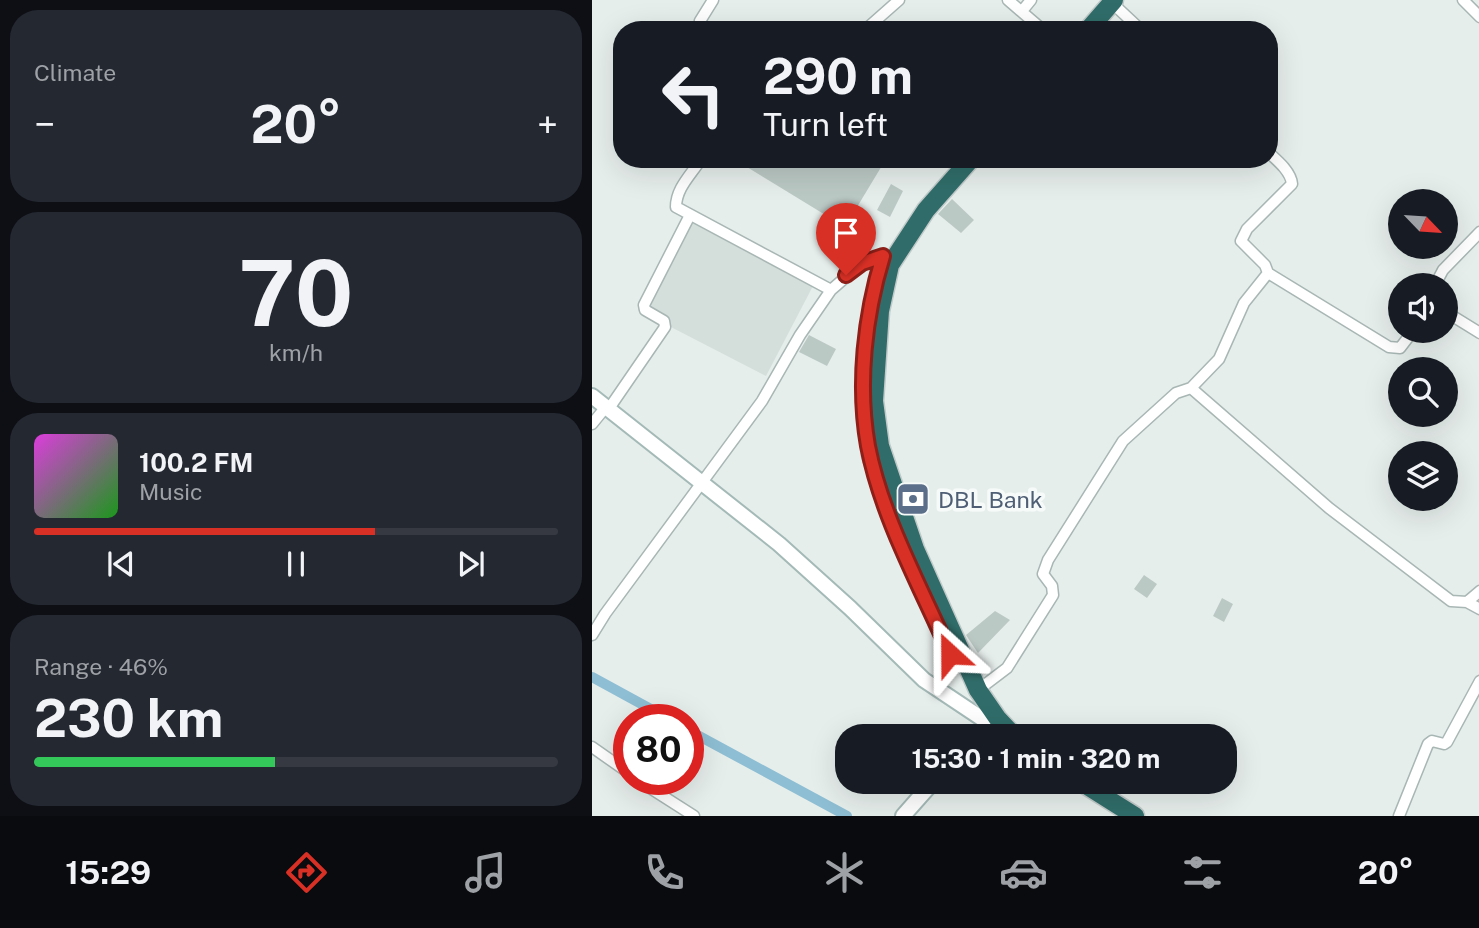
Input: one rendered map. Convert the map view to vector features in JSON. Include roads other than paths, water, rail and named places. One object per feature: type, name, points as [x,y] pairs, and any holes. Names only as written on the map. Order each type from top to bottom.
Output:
[{"type":"highway","points":[[1095,21],[1111,1]]},
{"type":"highway","points":[[963,168],[926,210],[890,265],[880,311],[874,401],[880,446],[915,549],[978,690],[1003,724]]},
{"type":"highway","points":[[926,210],[916,214],[883,256],[875,283],[864,358],[863,402],[868,447],[897,534],[965,691],[992,724]]},
{"type":"highway","points":[[1085,794],[1119,816]]},
{"type":"highway","points":[[1100,794],[1135,816]]},
{"type":"street","points":[[700,21],[713,0]]},
{"type":"street","points":[[875,21],[899,0]]},
{"type":"street","points":[[1008,0],[1033,21]]},
{"type":"street","points":[[1022,11],[1031,0]]},
{"type":"street","points":[[1463,0],[1479,17]]},
{"type":"street","points":[[1111,1],[1132,21]]},
{"type":"street","points":[[1278,161],[1292,180],[1292,184],[1247,229],[1241,242],[1265,265],[1268,273],[1394,349],[1400,348],[1404,343]]},
{"type":"street","points":[[696,168],[676,197],[675,207],[831,290]]},
{"type":"street","points":[[592,424],[607,409],[664,327],[664,321],[645,310],[644,305],[690,215]]},
{"type":"street","points":[[1441,273],[1479,232]]},
{"type":"street","points":[[592,635],[762,401],[800,335],[831,290],[862,263],[883,256]]},
{"type":"street","points":[[978,690],[1007,668],[1053,595],[1052,586],[1043,574],[1048,560],[1123,441],[1176,393],[1191,388],[1219,359],[1244,303],[1268,273]]},
{"type":"street","points":[[1458,320],[1479,333]]},
{"type":"street","points":[[1191,388],[1329,508],[1451,601],[1467,602],[1479,609]]},
{"type":"street","points":[[592,396],[789,553],[924,680],[988,724]]},
{"type":"street","points":[[1467,602],[1479,591]]},
{"type":"street","points":[[1399,816],[1428,744],[1432,741],[1444,744],[1447,742],[1479,681]]},
{"type":"street","points":[[593,750],[613,763]]},
{"type":"street","points":[[903,816],[922,794]]},
{"type":"street","points":[[662,795],[695,816]]},
{"type":"waterway","points":[[592,677],[642,704]]},
{"type":"waterway","points":[[704,739],[847,816]]},
{"type":"place","name":"DBL Bank","points":[[913,499]]}]
